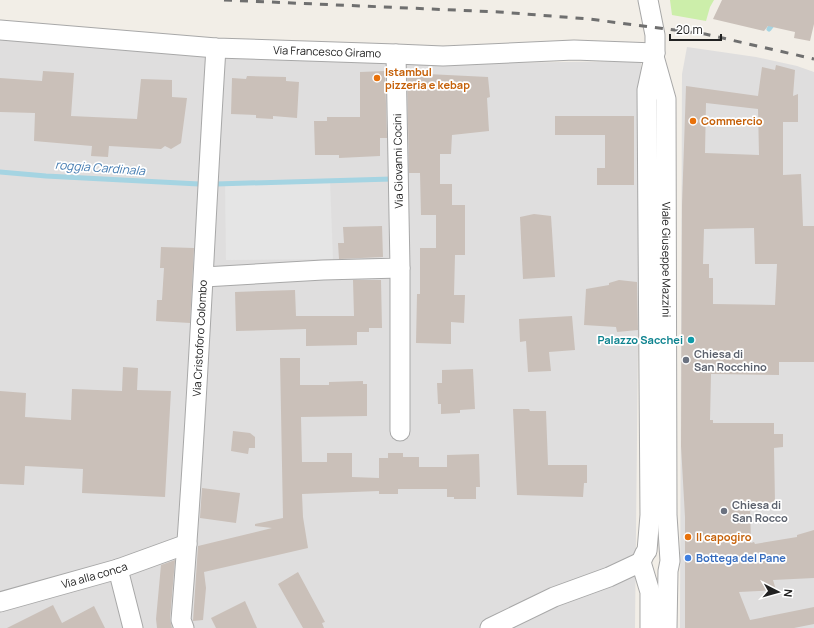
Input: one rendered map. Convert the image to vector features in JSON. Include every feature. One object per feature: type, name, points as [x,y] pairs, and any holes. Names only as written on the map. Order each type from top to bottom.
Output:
[{"type":"street","name":"Viale Giuseppe Mazzini","points":[[648,0],[654,34],[655,56],[666,99],[667,628]]},
{"type":"street","name":"Via Francesco Giramo","points":[[0,30],[216,48],[443,56],[574,50],[655,56]]},
{"type":"street","name":"Via Cristoforo Colombo","points":[[184,628],[181,620],[204,277],[206,211],[216,48]]},
{"type":"street","name":"Via Giovanni Cocini","points":[[396,54],[400,268],[400,431]]},
{"type":"street","name":"Viale Giuseppe Mazzini","points":[[650,628],[650,592],[644,565],[650,533],[647,90],[655,56]]},
{"type":"street","points":[[204,277],[323,270],[400,268]]},
{"type":"street","name":"Via alla conca","points":[[0,602],[118,569],[187,544]]},
{"type":"street","points":[[490,628],[554,597],[644,565],[656,548],[661,550],[668,564],[660,578],[655,578],[644,565]]},
{"type":"street","points":[[118,569],[134,628]]},
{"type":"shaded area","points":[[0,32],[179,55],[493,63],[641,61],[635,628],[0,628]]},
{"type":"shaded area","points":[[687,47],[756,57],[797,66],[814,72],[814,628],[680,628],[682,74]]},
{"type":"shaded area","points":[[330,180],[333,259],[226,260],[225,182]]},
{"type":"green space","points":[[670,0],[714,0],[710,7],[706,21],[672,15]]},
{"type":"building","points":[[722,0],[814,0],[814,24],[810,41],[794,38],[795,32],[768,26],[764,31],[713,19]]},
{"type":"building","points":[[776,65],[795,70],[793,96],[798,94],[798,122],[783,122],[783,175],[801,174],[803,226],[814,226],[814,362],[779,362],[779,375],[711,374],[710,420],[713,420],[713,423],[774,423],[774,434],[783,434],[783,447],[774,448],[775,502],[750,505],[751,543],[754,542],[755,544],[797,537],[797,535],[814,530],[814,578],[773,580],[776,590],[739,592],[750,620],[814,607],[814,624],[794,628],[685,628],[685,517],[681,446],[682,205],[686,86],[758,96],[762,67],[775,70]],"holes":[[[706,103],[758,109],[759,155],[705,153]],[[754,228],[755,264],[777,264],[775,305],[713,304],[713,278],[709,278],[709,264],[703,264],[704,229]]]},
{"type":"building","points":[[43,71],[74,73],[71,116],[137,119],[141,79],[172,80],[172,97],[187,98],[181,143],[171,149],[165,146],[161,149],[109,146],[108,157],[91,156],[92,146],[34,141],[35,113],[0,112],[0,78],[42,81]]},
{"type":"building","points":[[385,71],[387,138],[380,138],[380,156],[339,158],[339,155],[315,155],[314,121],[327,121],[327,117],[360,117],[360,72]]},
{"type":"building","points":[[407,73],[488,77],[490,97],[487,98],[489,131],[452,135],[451,154],[440,154],[440,184],[452,184],[452,205],[465,205],[465,255],[455,255],[454,295],[465,295],[464,323],[451,322],[451,344],[416,343],[417,294],[420,294],[420,248],[436,248],[436,215],[421,215],[420,173],[409,173]]},
{"type":"building","points":[[247,76],[286,77],[286,81],[299,82],[297,118],[273,116],[273,119],[256,118],[256,115],[231,114],[232,78],[246,79]]},
{"type":"building","points":[[555,116],[634,116],[634,185],[597,185],[597,168],[605,168],[605,135],[555,135]]},
{"type":"building","points":[[534,214],[551,216],[555,277],[523,279],[520,217]]},
{"type":"building","points":[[382,226],[383,257],[339,259],[338,243],[344,243],[343,227]]},
{"type":"building","points":[[161,247],[194,248],[190,323],[156,321],[157,300],[162,300],[164,268],[160,268]]},
{"type":"building","points":[[353,280],[381,280],[382,328],[369,328],[369,332],[357,332],[357,345],[306,346],[306,329],[236,331],[235,292],[295,290],[296,316],[354,316]]},
{"type":"building","points":[[619,280],[637,282],[638,330],[617,332],[616,327],[584,325],[586,289],[609,285],[609,283]]},
{"type":"building","points":[[572,316],[575,350],[549,352],[551,371],[528,372],[526,341],[520,342],[519,319]]},
{"type":"building","points":[[280,358],[300,358],[300,385],[329,385],[329,382],[363,381],[363,384],[367,384],[367,416],[301,417],[302,462],[327,462],[327,453],[352,453],[352,477],[379,478],[379,458],[388,458],[388,453],[403,453],[403,457],[419,457],[419,467],[447,467],[447,455],[479,454],[480,487],[476,487],[476,499],[454,499],[454,497],[447,497],[447,489],[398,489],[398,494],[379,494],[379,491],[302,494],[303,517],[308,548],[204,572],[206,588],[203,620],[193,621],[198,546],[272,528],[255,526],[255,524],[283,518]]},
{"type":"building","points":[[123,367],[138,368],[137,390],[171,391],[165,497],[82,493],[83,469],[25,466],[24,485],[0,484],[0,391],[26,393],[25,417],[71,420],[72,389],[122,391]]},
{"type":"building","points":[[473,369],[475,409],[460,410],[460,413],[441,414],[441,404],[438,404],[437,383],[442,383],[442,370]]},
{"type":"building","points":[[513,409],[546,411],[548,465],[587,465],[587,483],[584,483],[583,497],[517,495]]},
{"type":"building","points":[[233,431],[250,433],[255,437],[255,448],[249,448],[248,454],[231,451]]},
{"type":"building","points":[[202,488],[240,493],[236,523],[200,518]]},
{"type":"building","points":[[175,560],[170,619],[172,628],[157,628],[156,619],[161,565]]},
{"type":"building","points":[[298,572],[325,622],[322,623],[324,628],[303,628],[278,584]]},
{"type":"building","points":[[245,601],[257,628],[216,628],[211,618]]},
{"type":"building","points":[[53,605],[62,623],[94,606],[105,628],[7,628]]},
{"type":"waterway","name":"roggia Cardinala","points":[[769,29],[775,21]]},
{"type":"waterway","name":"roggia Cardinala","points":[[0,172],[46,176],[199,184]]},
{"type":"waterway","name":"roggia Cardinala","points":[[216,184],[392,179]]},
{"type":"railway","points":[[224,0],[499,12],[589,19],[705,34],[814,59]]},
{"type":"place","name":"Istambul pizzeria e kebap","points":[[377,78]]},
{"type":"place","name":"Commercio","points":[[693,121]]},
{"type":"place","name":"Palazzo Sacchei","points":[[691,340]]},
{"type":"place","name":"Chiesa di San Rocchino","points":[[686,360]]},
{"type":"place","name":"Chiesa di San Rocco","points":[[724,511]]},
{"type":"place","name":"Il capogiro","points":[[688,537]]},
{"type":"place","name":"Bottega del Pane","points":[[688,558]]}]
